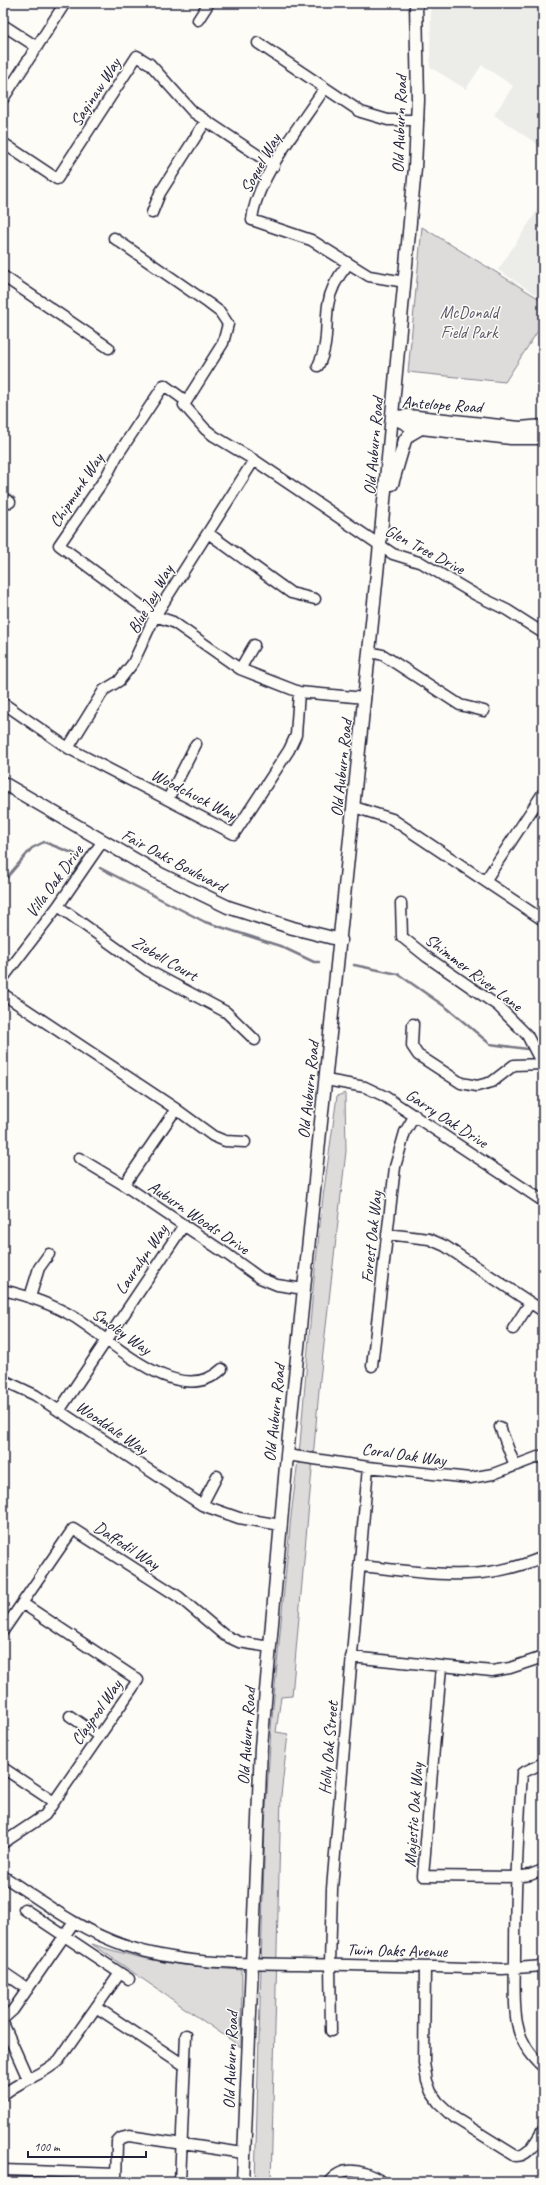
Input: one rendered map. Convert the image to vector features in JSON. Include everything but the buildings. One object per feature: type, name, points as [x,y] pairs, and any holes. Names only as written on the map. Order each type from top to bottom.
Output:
[{"type":"main road","name":"Old Auburn Road","points":[[243,2182],[261,1747],[287,1455],[370,652],[417,149],[416,3]]},
{"type":"main road","name":"Antelope Road","points":[[392,417],[408,416],[520,428],[543,426]]},
{"type":"main road","name":"Antelope Road","points":[[392,417],[408,425],[421,428],[511,438],[543,438]]},
{"type":"main road","points":[[385,500],[394,478],[405,440],[412,432],[421,428]]},
{"type":"main road","name":"Fair Oaks Boulevard","points":[[4,785],[160,874],[228,907],[286,926],[341,940]]},
{"type":"street","points":[[3,98],[65,3]]},
{"type":"street","points":[[198,20],[209,3]]},
{"type":"street","points":[[3,25],[37,47]]},
{"type":"street","points":[[258,43],[324,89],[349,105],[373,117],[388,120],[418,120]]},
{"type":"street","name":"Saginaw Way","points":[[3,143],[57,179],[137,56],[150,64],[179,99],[205,122],[274,166]]},
{"type":"street","name":"Soquel Way","points":[[324,89],[258,192],[252,220],[311,240],[348,264],[375,278],[405,282]]},
{"type":"street","points":[[152,213],[160,193],[205,122]]},
{"type":"street","points":[[114,238],[208,302],[220,312],[228,324],[223,343],[186,401]]},
{"type":"street","points":[[318,366],[327,342],[329,299],[335,282],[348,264]]},
{"type":"street","points":[[3,276],[109,348]]},
{"type":"street","name":"Chipmunk Way","points":[[186,401],[164,385],[117,456],[106,477],[59,545],[154,616],[173,622],[240,669],[299,692],[365,698]]},
{"type":"street","name":"Glen Tree Drive","points":[[186,401],[184,405],[205,429],[254,460],[393,554],[415,559],[476,596],[507,610],[543,633]]},
{"type":"street","name":"Blue Jay Way","points":[[68,748],[104,690],[119,681],[133,663],[154,616],[254,460]]},
{"type":"street","points":[[208,533],[290,593],[315,599]]},
{"type":"street","points":[[240,669],[254,645]]},
{"type":"street","points":[[370,652],[383,655],[460,705],[484,712]]},
{"type":"street","name":"Woodchuck Way","points":[[3,703],[68,748],[234,834],[289,750],[296,736],[299,692]]},
{"type":"street","points":[[168,799],[196,744]]},
{"type":"street","points":[[485,881],[543,793]]},
{"type":"street","points":[[354,807],[392,819],[543,920]]},
{"type":"street","name":"Villa Oak Drive","points":[[3,978],[58,906],[102,842]]},
{"type":"street","name":"Shimmer River Lane","points":[[401,903],[402,937],[427,957],[498,1006],[517,1023],[527,1035],[543,1065]]},
{"type":"street","name":"Ziebell Court","points":[[58,906],[147,970],[202,997],[226,1012],[254,1040]]},
{"type":"street","points":[[3,994],[219,1139],[230,1142],[245,1142]]},
{"type":"street","points":[[413,1024],[412,1046],[418,1055],[461,1082],[477,1086],[492,1082],[514,1065],[543,1065]]},
{"type":"street","name":"Garry Oak Drive","points":[[326,1080],[371,1089],[415,1115],[543,1201]]},
{"type":"street","points":[[124,1185],[176,1109]]},
{"type":"street","name":"Forest Oak Way","points":[[372,1366],[398,1152],[405,1132],[415,1115]]},
{"type":"street","name":"Auburn Woods Drive","points":[[79,1158],[124,1185],[264,1281],[304,1289]]},
{"type":"street","name":"Lauralyn Way","points":[[59,1411],[184,1225]]},
{"type":"street","points":[[387,1234],[429,1239],[445,1246],[543,1311]]},
{"type":"street","points":[[30,1297],[39,1268],[49,1254]]},
{"type":"street","name":"Smoley Way","points":[[3,1290],[30,1297],[65,1312],[107,1338],[149,1370],[167,1377],[194,1383],[211,1378],[222,1370]]},
{"type":"street","points":[[513,1329],[530,1303]]},
{"type":"street","name":"Wooddale Way","points":[[3,1380],[28,1391],[202,1505],[235,1517],[281,1525]]},
{"type":"street","points":[[500,1427],[515,1466]]},
{"type":"street","name":"Coral Oak Way","points":[[287,1455],[368,1467],[470,1478],[486,1477],[543,1455]]},
{"type":"street","name":"Holly Oak Street","points":[[331,2032],[330,1964],[332,1889],[368,1467]]},
{"type":"street","points":[[202,1505],[217,1476]]},
{"type":"street","name":"Daffodil Way","points":[[3,1631],[73,1529],[179,1597],[224,1635],[239,1642],[270,1647]]},
{"type":"street","points":[[359,1566],[474,1575],[509,1570],[543,1557]]},
{"type":"street","name":"Claypool Way","points":[[3,1843],[40,1820],[138,1680],[22,1603]]},
{"type":"street","points":[[351,1657],[441,1667],[492,1670],[510,1668],[543,1657]]},
{"type":"street","name":"Majestic Oak Way","points":[[441,1667],[423,1876],[515,1877]]},
{"type":"street","points":[[70,1716],[99,1736]]},
{"type":"street","points":[[543,1763],[522,1773],[515,1877],[515,1968],[517,2024],[523,2042],[543,2067]]},
{"type":"street","points":[[3,1768],[54,1802]]},
{"type":"street","points":[[515,1877],[530,1875],[543,1870]]},
{"type":"street","name":"Twin Oaks Avenue","points":[[3,1876],[74,1922],[116,1942],[158,1955],[203,1961],[251,1963],[515,1968],[543,1966]]},
{"type":"street","points":[[3,2095],[14,2086],[45,2071],[59,2060],[96,2007],[125,1976],[24,1909]]},
{"type":"street","points":[[3,2018],[13,2010],[74,1922]]},
{"type":"street","points":[[425,1967],[424,2069],[429,2086],[438,2102],[455,2118],[516,2156],[525,2154],[530,2150],[543,2130]]},
{"type":"street","points":[[3,1972],[28,1989]]},
{"type":"street","points":[[96,2007],[184,2065]]},
{"type":"street","points":[[3,2023],[28,2079]]},
{"type":"street","points":[[180,2182],[186,2035]]},
{"type":"street","points":[[3,2170],[63,2172],[116,2178],[117,2142],[121,2138],[129,2136],[243,2153]]},
{"type":"street","points":[[329,2182],[341,2172],[357,2170],[369,2174],[383,2182]]},
{"type":"street","points":[[56,2182],[63,2172]]},
{"type":"shaded area","points":[[431,3],[543,3],[543,148],[494,115],[513,86],[482,65],[466,89],[430,67]]},
{"type":"shaded area","points":[[543,202],[543,299],[498,270]]},
{"type":"green space","name":"McDonald Field Park","points":[[422,227],[543,301],[543,323],[505,382],[408,372]]},
{"type":"green space","points":[[345,1093],[346,1151],[320,1379],[292,1696],[281,1697],[276,1732],[288,1734],[281,1795],[271,2182],[255,2182],[265,1825],[271,1729],[323,1197],[337,1096]]},
{"type":"green space","points":[[92,1944],[148,1959],[203,1967],[242,1970],[241,2047]]},
{"type":"waterway","points":[[3,882],[32,848],[44,842],[75,854]]},
{"type":"waterway","points":[[100,868],[205,922],[280,946],[314,962],[319,962]]},
{"type":"waterway","points":[[354,965],[398,974],[447,1008],[490,1044],[527,1049]]}]
